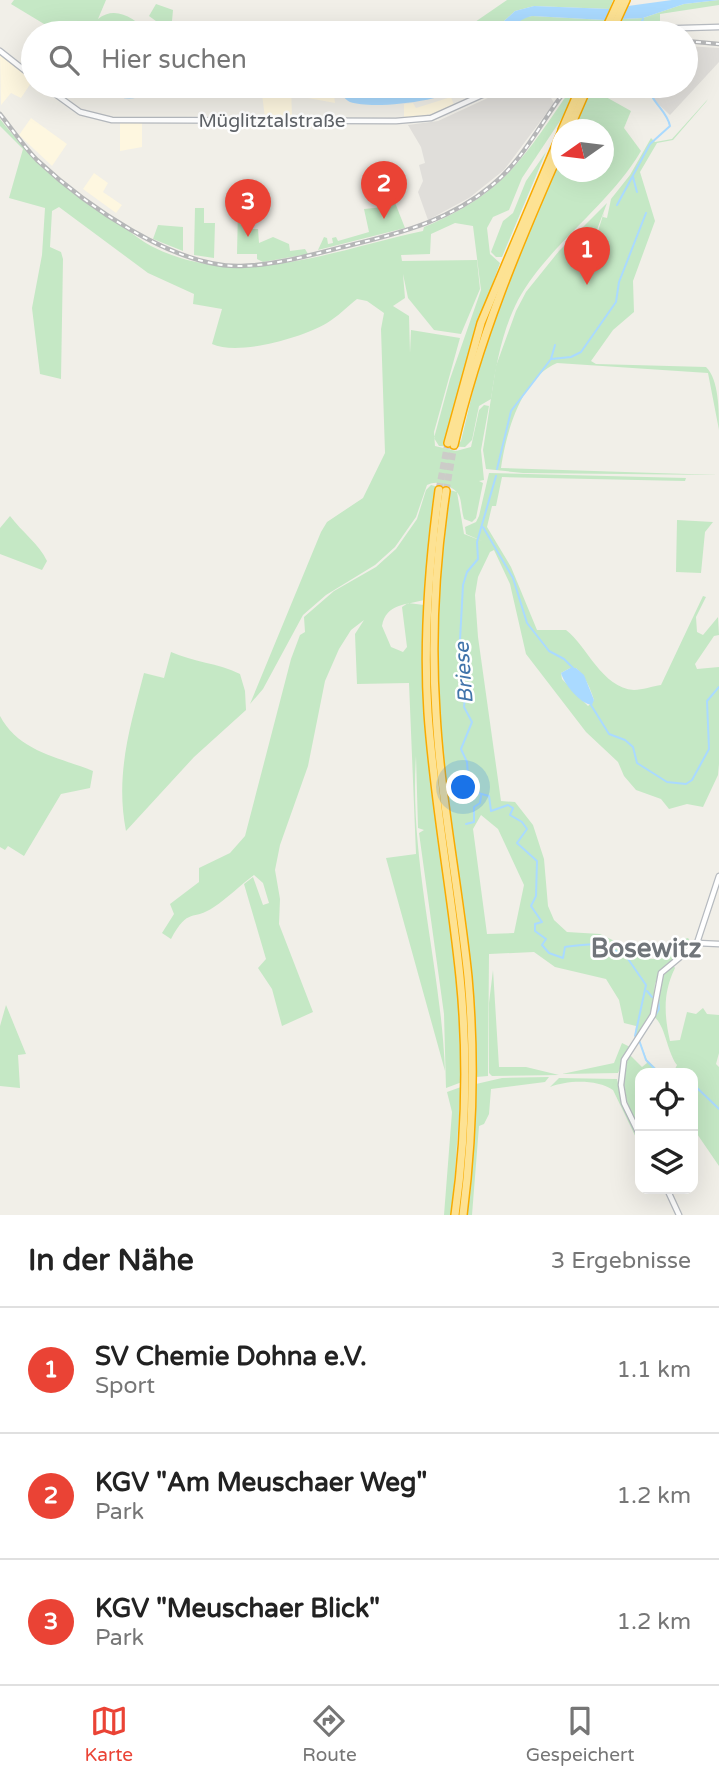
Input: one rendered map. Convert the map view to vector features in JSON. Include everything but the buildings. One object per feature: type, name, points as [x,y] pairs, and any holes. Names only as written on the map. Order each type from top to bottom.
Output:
[{"type":"highway","points":[[609,21],[618,0]]},
{"type":"highway","points":[[616,21],[626,0]]},
{"type":"highway","points":[[569,119],[576,98]]},
{"type":"highway","points":[[570,119],[581,98]]},
{"type":"highway","points":[[551,161],[481,323],[451,444],[496,303],[551,172]]},
{"type":"highway","points":[[455,1215],[464,1113],[463,1023],[426,683],[428,603],[443,491],[433,653],[440,765],[471,1019],[472,1115],[463,1215]]},
{"type":"main road","points":[[698,28],[719,28]]},
{"type":"main road","points":[[0,51],[21,68]]},
{"type":"main road","name":"Müglitztalstraße","points":[[61,98],[80,112],[112,120],[396,121],[431,118],[475,98]]},
{"type":"main road","points":[[638,1131],[624,1103],[621,1085],[629,1052],[653,1015],[661,973],[697,943],[719,876]]},
{"type":"main road","points":[[697,943],[719,944]]},
{"type":"main road","points":[[669,1194],[679,1215]]},
{"type":"shaded area","points":[[698,47],[719,48],[719,62],[698,85]]},
{"type":"shaded area","points":[[0,54],[21,71],[21,98],[11,93],[1,105]]},
{"type":"shaded area","points":[[262,98],[291,98],[292,118],[265,118]]},
{"type":"shaded area","points":[[308,98],[334,98],[335,103]]},
{"type":"shaded area","points":[[448,98],[451,98],[454,105],[432,114],[404,119],[404,104],[413,103],[416,108]]},
{"type":"shaded area","points":[[488,98],[551,98],[554,103],[504,170],[469,198],[428,220],[418,192],[423,181],[419,165],[425,163],[421,147],[408,125],[438,121]]},
{"type":"shaded area","points":[[652,98],[686,98],[670,115]]},
{"type":"shaded area","points":[[31,118],[67,144],[52,166],[19,135]]},
{"type":"shaded area","points":[[120,123],[142,123],[142,147],[120,151]]},
{"type":"shaded area","points":[[94,173],[108,183],[103,192],[122,205],[116,213],[83,189]]},
{"type":"green space","points":[[14,0],[106,0],[98,19],[104,15],[118,13],[135,21],[39,21],[11,4]]},
{"type":"green space","points":[[507,0],[613,0],[610,9],[534,6],[515,11],[504,21],[476,21]]},
{"type":"green space","points":[[719,0],[719,5],[660,14],[660,21],[621,21],[643,18],[684,4]]},
{"type":"green space","points":[[156,4],[173,10],[172,21],[156,21],[149,16]]},
{"type":"green space","points":[[532,16],[605,20],[518,21]]},
{"type":"green space","points":[[565,98],[572,98],[561,119],[551,119],[551,134],[522,178],[509,210],[493,217],[487,228],[490,254],[500,263],[470,346],[445,443],[455,446],[461,441],[483,349],[551,179],[551,182],[614,182],[614,119],[578,119],[587,98],[608,98],[631,111],[624,128],[641,151],[612,190],[545,261],[518,300],[504,336],[491,399],[479,406],[472,440],[465,447],[439,446],[434,439],[435,446],[456,451],[471,447],[479,410],[484,405],[489,406],[481,450],[484,480],[479,481],[483,483],[476,518],[472,522],[464,519],[456,491],[438,483],[427,485],[416,517],[395,547],[375,565],[326,595],[303,615],[263,689],[250,704],[321,532],[327,522],[363,498],[385,453],[381,329],[384,313],[367,301],[357,299],[316,329],[270,344],[237,348],[212,344],[222,309],[193,304],[194,294],[148,273],[59,207],[52,211],[50,247],[61,252],[63,259],[61,379],[40,374],[32,308],[42,255],[45,208],[9,198],[23,149],[0,126],[0,119],[46,168],[151,246],[184,259],[218,265],[252,266],[321,256],[423,231],[424,227],[452,214],[495,186],[526,152]],"holes":[[[455,223],[473,226],[481,290],[450,379],[434,437],[460,338],[411,330],[410,353],[409,316],[393,306],[405,298],[403,274],[408,298],[434,330],[461,334],[480,289],[477,260],[402,261],[401,255],[430,254],[431,234]]]},
{"type":"green space","points":[[708,99],[673,140],[657,143],[640,172],[655,221],[633,281],[634,312],[613,330],[591,361],[596,364],[706,367],[716,387],[719,430],[708,373],[557,363],[544,370],[534,381],[517,408],[501,468],[719,475],[523,473],[486,469],[483,450],[496,366],[516,311],[526,292],[559,251],[607,203],[586,259],[589,260],[604,212],[603,217],[607,218],[611,199],[630,175],[651,138],[655,142],[672,139]]},
{"type":"green space","points":[[546,152],[502,257],[496,257],[491,252],[503,221],[513,213],[526,181]]},
{"type":"green space","points":[[394,200],[405,228],[318,250],[324,237],[327,238],[328,244],[333,243],[332,238],[336,237],[338,241],[369,232],[364,209],[384,207]]},
{"type":"green space","points":[[195,208],[204,208],[204,223],[215,223],[214,258],[194,255]]},
{"type":"green space","points":[[238,209],[248,209],[247,229],[258,229],[259,243],[273,237],[289,244],[290,251],[305,249],[308,254],[263,262],[257,259],[257,254],[237,254]]},
{"type":"green space","points":[[158,225],[183,227],[183,251],[153,239]]},
{"type":"green space","points":[[489,473],[686,478],[685,481],[502,477],[496,506],[492,506],[487,527],[511,567],[537,630],[566,630],[604,674],[623,688],[637,690],[661,685],[703,596],[706,597],[696,617],[697,632],[703,635],[718,617],[719,635],[714,636],[695,664],[697,669],[719,667],[719,764],[718,775],[703,807],[687,804],[669,809],[661,799],[636,790],[624,776],[618,762],[586,732],[526,654],[510,584],[494,550],[490,552],[478,577],[475,595],[478,637],[501,801],[515,802],[533,825],[544,859],[548,906],[554,920],[567,932],[600,934],[652,959],[666,958],[680,944],[680,940],[688,938],[692,944],[684,955],[660,972],[655,984],[652,1015],[635,1038],[636,1026],[624,1023],[619,1000],[606,979],[555,967],[534,952],[489,954],[488,1076],[476,1077],[472,989],[444,771],[438,698],[438,610],[450,494],[447,491],[435,490],[424,600],[410,603],[424,605],[427,725],[460,1022],[462,1082],[446,1088],[444,1014],[419,833],[424,830],[418,828],[416,756],[417,834],[438,992],[445,1071],[386,858],[416,854],[409,683],[357,684],[355,634],[364,620],[351,630],[325,681],[308,766],[280,845],[275,870],[280,899],[279,924],[313,1012],[282,1026],[272,989],[258,968],[266,959],[244,884],[253,877],[263,905],[269,903],[263,883],[254,875],[214,907],[187,918],[171,939],[162,933],[174,914],[170,904],[199,882],[199,868],[230,853],[245,836],[291,659],[300,635],[305,632],[304,617],[334,591],[376,567],[396,549],[417,519],[426,490],[431,485],[457,492],[464,534],[482,541],[466,534],[465,527],[476,522],[479,516]],"holes":[[[407,604],[402,607],[407,647],[403,652],[391,647],[382,626],[388,613]],[[576,668],[587,683],[594,700],[588,706],[562,679],[561,673]],[[481,815],[498,829],[524,885],[514,933],[487,934],[473,829]]]},
{"type":"green space","points":[[10,516],[44,555],[47,561],[42,570],[0,554],[0,528]]},
{"type":"green space","points":[[677,520],[713,522],[705,532],[701,573],[676,572]]},
{"type":"green space","points":[[171,652],[240,674],[245,691],[246,710],[194,757],[126,831],[123,771],[144,673],[164,678]]},
{"type":"green space","points":[[0,716],[8,728],[29,746],[93,771],[90,788],[61,794],[24,856],[8,846],[5,850],[0,847]]},
{"type":"green space","points":[[673,965],[675,968],[668,986],[666,1004],[670,1041],[680,1040],[687,1012],[696,1014],[703,1008],[707,1014],[719,1015],[719,1053],[716,1064],[719,1067],[719,1166],[698,1135],[698,1068],[676,1068],[677,1065],[661,1026],[654,1017],[660,979]]},
{"type":"green space","points":[[493,970],[499,1067],[526,1067],[559,1075],[492,1076],[489,1073],[489,1003]]},
{"type":"green space","points":[[6,1005],[26,1054],[18,1055],[20,1088],[0,1086],[0,1026]]},
{"type":"green space","points":[[639,1039],[647,1060],[656,1068],[635,1068],[635,1120],[625,1094],[626,1065],[630,1055],[642,1067],[647,1063]]},
{"type":"green space","points":[[622,1043],[630,1047],[618,1073],[562,1074],[614,1063]]},
{"type":"green space","points":[[549,1077],[545,1082],[491,1089],[489,1114],[484,1124],[479,1126],[472,1215],[467,1215],[476,1084],[502,1078]]},
{"type":"green space","points":[[559,1078],[617,1079],[635,1136],[613,1090],[599,1084],[582,1082],[550,1087]]},
{"type":"green space","points":[[461,1087],[452,1215],[444,1215],[452,1112],[447,1092]]},
{"type":"water","points":[[672,0],[719,0],[684,4],[643,18],[622,19],[628,6]]},
{"type":"water","points":[[534,6],[610,9],[605,20],[532,16],[519,21],[504,21],[515,11]]},
{"type":"water","points":[[345,98],[435,98],[375,105],[350,102]]},
{"type":"water","points":[[576,668],[584,675],[594,700],[592,705],[573,693],[565,682],[561,673]]},
{"type":"waterway","points":[[617,205],[650,144],[670,126],[666,115],[653,98]]},
{"type":"waterway","points":[[633,177],[637,192]]},
{"type":"waterway","points":[[551,359],[571,357],[581,352],[616,302],[619,282],[646,213]]},
{"type":"waterway","points":[[497,469],[511,411],[551,359],[555,345]]},
{"type":"waterway","name":"Briese","points":[[496,476],[477,542],[478,559],[467,572],[463,585],[460,640],[464,660],[460,673],[466,689],[464,707],[472,722],[461,749],[467,762],[468,776],[478,793],[489,796],[491,811],[508,805],[513,808],[510,815],[522,822],[527,829],[517,843],[537,861],[536,896],[531,906],[542,922],[535,924],[535,931],[546,939],[542,945],[549,953],[563,958],[565,947],[592,944],[607,946],[626,956],[646,985],[635,1036]]},
{"type":"waterway","points":[[483,527],[513,578],[527,623],[549,651],[564,659],[573,668]]},
{"type":"waterway","points":[[591,705],[609,734],[625,740],[633,747],[637,763],[667,782],[686,784],[692,780],[709,749],[707,701],[719,687]]},
{"type":"waterway","points":[[466,824],[474,822],[474,807],[480,803],[481,796]]},
{"type":"waterway","name":"Briese","points":[[647,991],[652,997]]},
{"type":"waterway","name":"Briese","points":[[650,1024],[659,1009],[658,998]]},
{"type":"waterway","name":"Briese","points":[[639,1040],[646,1060],[654,1068]]},
{"type":"waterway","name":"Briese","points":[[698,1089],[719,1109]]},
{"type":"tunnel","points":[[439,490],[448,443]]},
{"type":"tunnel","points":[[446,491],[454,445]]},
{"type":"railway","points":[[698,42],[719,44]]},
{"type":"railway","points":[[0,114],[37,160],[105,213],[159,245],[187,256],[215,264],[241,266],[313,255],[409,229],[444,216],[491,186],[514,164],[560,98]]},
{"type":"place","name":"KGV \"Am Meuschaer Weg\"","points":[[384,219]]},
{"type":"place","name":"KGV \"Meuschaer Blick\"","points":[[248,237]]},
{"type":"place","name":"SV Chemie Dohna e.V.","points":[[587,285]]},
{"type":"district","name":"Bosewitz","points":[[646,948]]}]
